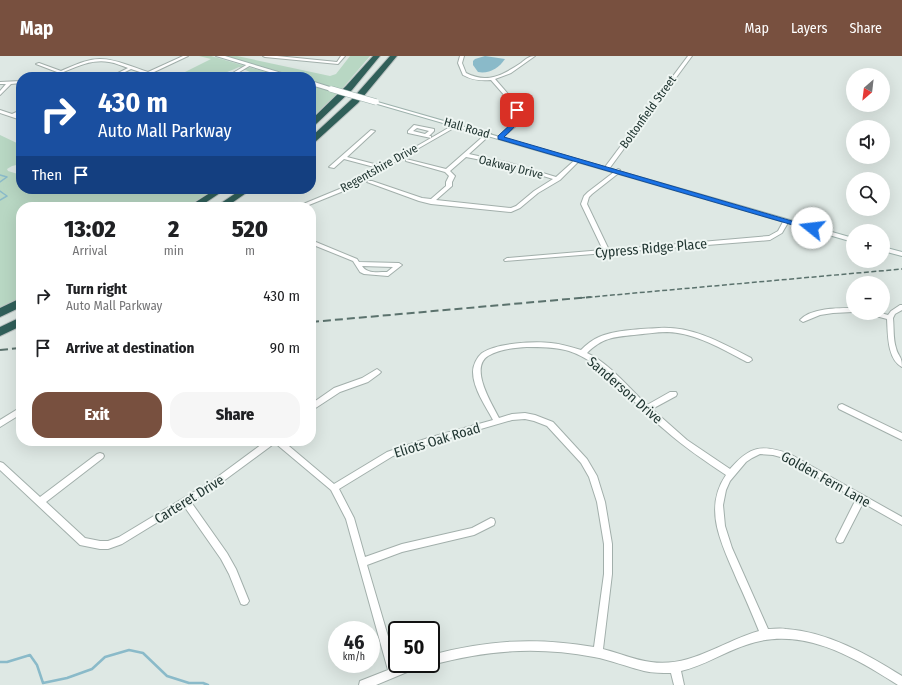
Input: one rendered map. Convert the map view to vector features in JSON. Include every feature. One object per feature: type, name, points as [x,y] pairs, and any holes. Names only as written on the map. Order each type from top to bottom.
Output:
[{"type":"highway","points":[[316,119],[349,88],[377,56]]},
{"type":"highway","points":[[316,136],[355,101],[394,56]]},
{"type":"highway","points":[[201,202],[214,194]]},
{"type":"highway","points":[[228,202],[240,194]]},
{"type":"highway","points":[[0,313],[16,305]]},
{"type":"highway","points":[[0,332],[16,324]]},
{"type":"main road","points":[[219,56],[271,72]]},
{"type":"main road","name":"Hall Road","points":[[316,84],[846,238]]},
{"type":"main road","points":[[890,251],[902,254]]},
{"type":"street","points":[[151,72],[186,56]]},
{"type":"street","points":[[265,56],[338,63],[343,56]]},
{"type":"street","points":[[462,56],[460,63],[464,74],[476,79],[492,79],[505,74],[533,56]]},
{"type":"street","name":"Boltonfield Street","points":[[607,168],[690,56]]},
{"type":"street","points":[[38,64],[61,72],[87,62],[106,60],[145,72]]},
{"type":"street","points":[[237,72],[249,65]]},
{"type":"street","points":[[123,72],[131,68]]},
{"type":"street","points":[[492,79],[513,103],[518,114],[515,124],[500,137]]},
{"type":"street","points":[[0,83],[16,82]]},
{"type":"street","points":[[0,94],[9,83]]},
{"type":"street","points":[[0,111],[16,118]]},
{"type":"street","points":[[11,116],[16,114]]},
{"type":"street","name":"Regentshire Drive","points":[[312,202],[344,189],[457,125]]},
{"type":"street","points":[[332,167],[373,130]]},
{"type":"street","points":[[447,171],[489,134]]},
{"type":"street","points":[[426,136],[433,138]]},
{"type":"street","name":"Oakway Drive","points":[[465,155],[508,164],[558,179]]},
{"type":"street","points":[[343,157],[382,167]]},
{"type":"street","points":[[408,160],[447,171],[452,176],[449,186],[431,202]]},
{"type":"street","points":[[370,182],[419,200],[515,210],[535,193],[558,179],[578,160]]},
{"type":"street","points":[[606,252],[584,204],[586,196],[618,171]]},
{"type":"street","name":"Cypress Ridge Place","points":[[507,260],[770,238],[780,232],[786,220]]},
{"type":"street","points":[[316,244],[355,260],[362,271],[366,273],[388,274],[399,265],[358,264]]},
{"type":"street","points":[[902,307],[893,313],[890,318],[892,347],[894,353],[902,364]]},
{"type":"street","points":[[803,320],[809,315],[818,313],[846,311]]},
{"type":"street","points":[[582,353],[593,341],[601,337],[669,330],[699,336],[749,360]]},
{"type":"street","name":"Sanderson Drive","points":[[497,421],[478,382],[475,370],[481,358],[504,348],[537,345],[560,346],[582,353],[601,365],[683,442],[732,474]]},
{"type":"street","points":[[316,405],[337,390],[364,380],[377,372]]},
{"type":"street","points":[[647,408],[673,394]]},
{"type":"street","points":[[842,407],[902,437]]},
{"type":"street","points":[[0,424],[16,413]]},
{"type":"street","name":"Eliots Oak Road","points":[[334,488],[390,454],[512,417],[525,416],[546,422],[584,461],[593,476],[602,502],[608,544],[608,574],[598,652]]},
{"type":"street","name":"Carteret Drive","points":[[40,502],[83,542],[108,545],[122,540],[215,483],[265,446]]},
{"type":"street","points":[[284,446],[334,488],[350,518],[388,654]]},
{"type":"street","name":"Golden Fern Lane","points":[[765,634],[721,529],[718,516],[720,498],[726,482],[746,456],[763,450],[787,456],[902,521]]},
{"type":"street","points":[[0,465],[40,502],[100,456]]},
{"type":"street","points":[[840,539],[861,498]]},
{"type":"street","points":[[185,501],[224,556],[233,572],[244,601]]},
{"type":"street","points":[[363,562],[402,548],[474,531],[491,522]]},
{"type":"street","points":[[440,657],[462,651],[508,645],[539,644],[598,652],[640,665],[658,668],[675,668],[692,664],[747,639],[765,634],[792,635],[814,638],[838,646],[877,665],[902,682]]},
{"type":"street","points":[[675,668],[679,685]]},
{"type":"street","points":[[364,685],[391,673]]},
{"type":"green space","points":[[199,56],[211,56],[266,72],[250,72],[239,67],[226,72],[185,72],[211,59]]},
{"type":"green space","points":[[226,56],[237,56],[311,72],[280,72]]},
{"type":"green space","points":[[350,56],[370,56],[341,90],[316,82],[316,73],[330,76],[336,74]]},
{"type":"green space","points":[[316,86],[338,93],[316,113]]},
{"type":"green space","points":[[0,135],[16,143],[16,165],[7,169],[8,171],[16,173],[16,194],[207,194],[194,202],[16,202],[16,300],[0,308]]},
{"type":"water","points":[[485,56],[505,59],[493,70],[478,72],[473,65],[473,61]]},
{"type":"waterway","points":[[0,175],[7,177],[0,182]]},
{"type":"waterway","points":[[0,191],[7,196],[0,200]]},
{"type":"waterway","points":[[0,662],[7,662],[30,655],[37,665],[43,683],[67,678],[92,669],[105,657],[129,650],[143,653],[167,676],[189,683],[203,683],[208,685]]},
{"type":"railway","points":[[580,298],[902,269]]},
{"type":"railway","points":[[316,322],[591,297]]},
{"type":"railway","points":[[0,350],[16,348]]},
{"type":"route","points":[[517,110],[518,114],[515,124],[500,137],[812,228]]}]
